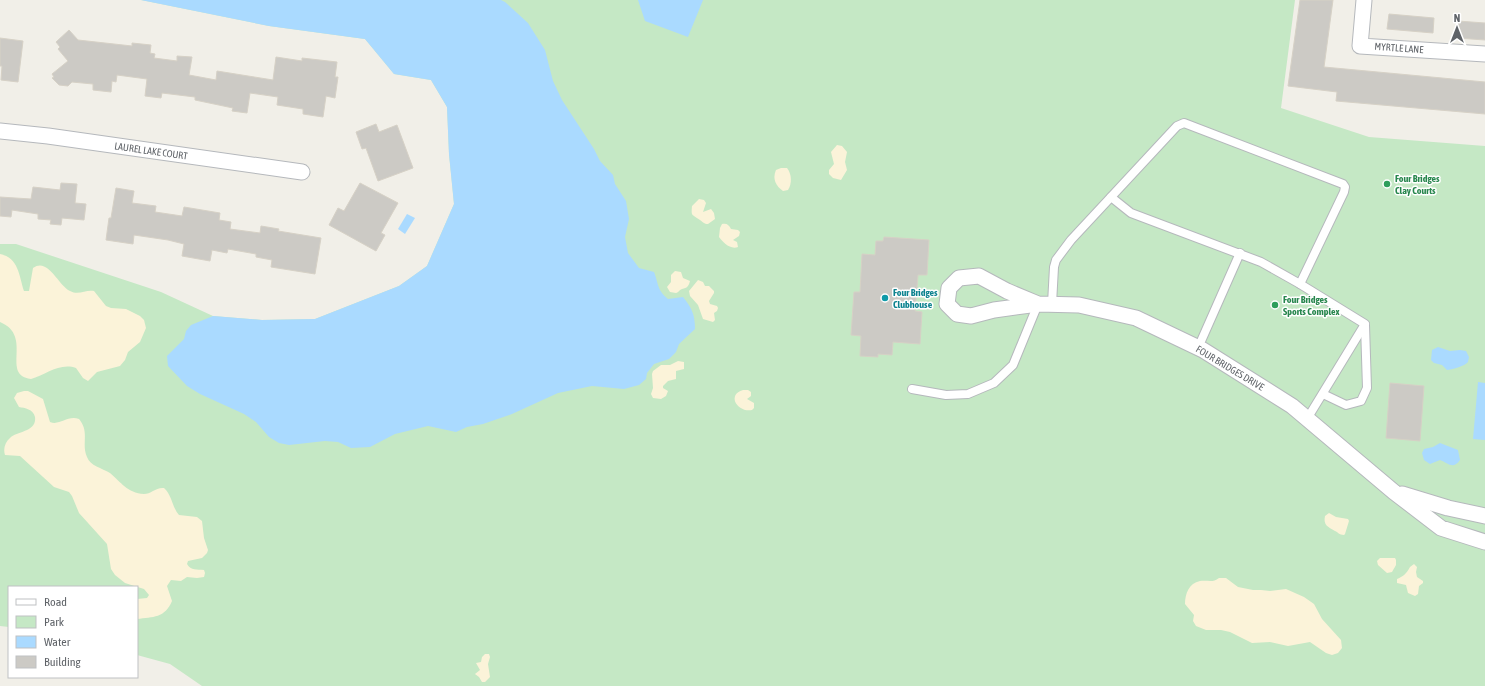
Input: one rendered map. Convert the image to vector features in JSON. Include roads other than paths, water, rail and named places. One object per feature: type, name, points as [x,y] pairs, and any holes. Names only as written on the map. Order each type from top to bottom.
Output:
[{"type":"street","name":"MYRTLE LANE","points":[[1364,0],[1360,46],[1485,54]]},
{"type":"street","name":"LAUREL LAKE COURT","points":[[0,131],[48,136],[302,172]]},
{"type":"street","name":"FOUR BRIDGES DRIVE","points":[[1045,304],[1007,291],[979,276],[959,278],[949,288],[947,304],[957,314],[971,316],[994,310],[1045,304],[1079,305],[1136,318],[1198,348],[1292,406],[1394,492],[1441,528],[1485,542]]},
{"type":"street","name":"FOUR BRIDGES DRIVE","points":[[1394,492],[1448,508],[1485,516]]},
{"type":"lane","points":[[912,388],[946,395],[968,394],[994,383],[1013,365],[1022,345],[1045,304],[1056,260],[1071,240],[1177,126],[1184,123],[1343,184],[1345,187],[1344,192],[1300,284]]},
{"type":"lane","points":[[1111,197],[1132,213],[1261,262],[1365,324]]},
{"type":"lane","points":[[1198,348],[1240,254]]},
{"type":"lane","points":[[1307,419],[1365,324]]},
{"type":"lane","points":[[1323,394],[1346,405],[1361,401],[1367,388],[1365,324]]},
{"type":"water","points":[[141,0],[501,0],[505,2],[528,23],[545,50],[553,81],[562,100],[594,149],[600,161],[613,175],[615,184],[626,201],[629,219],[625,237],[628,253],[639,268],[654,272],[660,290],[664,296],[668,299],[683,297],[692,312],[695,329],[679,344],[676,352],[669,359],[654,364],[647,373],[646,379],[639,385],[624,389],[592,386],[558,393],[512,414],[483,424],[467,427],[456,432],[428,426],[395,434],[370,447],[351,448],[338,442],[325,441],[289,445],[279,443],[269,437],[256,422],[244,414],[200,394],[187,386],[168,366],[167,356],[184,339],[186,331],[191,325],[213,316],[262,320],[315,319],[399,286],[427,266],[454,204],[449,154],[447,107],[431,80],[394,74],[365,39],[269,26]]},
{"type":"water","points":[[638,0],[703,0],[688,37],[645,21]]},
{"type":"water","points":[[407,214],[415,218],[405,234],[398,229]]},
{"type":"water","points":[[1438,347],[1450,351],[1466,351],[1469,357],[1468,362],[1455,369],[1447,370],[1442,365],[1434,363],[1431,360],[1432,350]]},
{"type":"water","points":[[1478,382],[1485,383],[1485,440],[1473,439]]},
{"type":"water","points":[[1440,443],[1458,450],[1460,460],[1455,465],[1450,465],[1440,460],[1430,464],[1424,460],[1422,453],[1424,449],[1433,447]]},
{"type":"place","name":"Four Bridges Clay Courts","points":[[1387,184]]},
{"type":"place","name":"Four Bridges Clubhouse","points":[[885,298]]},
{"type":"place","name":"Four Bridges Sports Complex","points":[[1275,305]]}]
